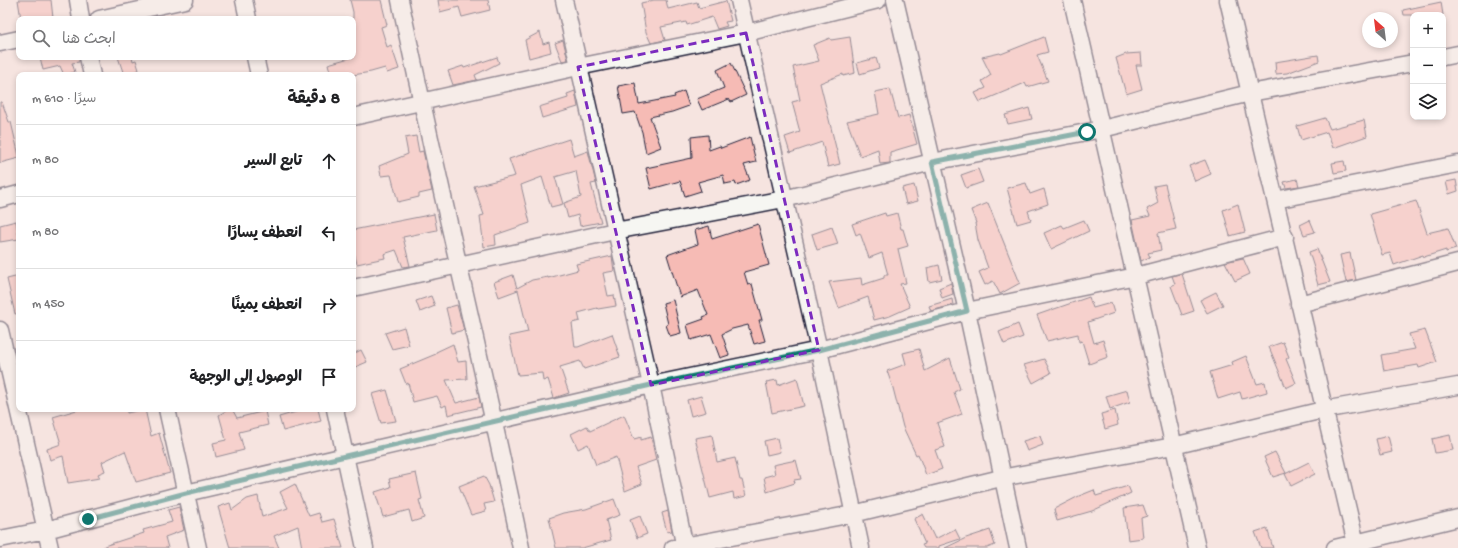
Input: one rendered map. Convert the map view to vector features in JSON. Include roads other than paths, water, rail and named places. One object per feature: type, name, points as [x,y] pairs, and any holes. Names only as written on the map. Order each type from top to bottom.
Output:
[{"type":"street","points":[[78,0],[81,16]]},
{"type":"street","points":[[113,16],[185,0]]},
{"type":"street","points":[[244,0],[247,16]]},
{"type":"street","points":[[400,0],[421,102],[495,421],[521,548]]},
{"type":"street","points":[[564,0],[651,385],[681,547],[854,514],[1001,478],[1173,446],[1323,410],[1458,386]]},
{"type":"street","points":[[740,0],[746,33],[819,350],[862,548]]},
{"type":"street","points":[[356,116],[578,67],[746,33],[878,0]]},
{"type":"street","points":[[895,0],[967,311],[1001,478],[1018,548]]},
{"type":"street","points":[[1072,0],[1197,548]]},
{"type":"street","points":[[1228,0],[1285,237],[1323,410],[1356,545]]},
{"type":"street","points":[[0,43],[16,40]]},
{"type":"street","points":[[1446,56],[1458,54]]},
{"type":"street","points":[[89,60],[91,72]]},
{"type":"street","points":[[256,60],[258,72]]},
{"type":"street","points":[[356,287],[615,231],[784,199],[932,162],[1102,129],[1250,93],[1410,64]]},
{"type":"street","points":[[1275,200],[1458,164]]},
{"type":"street","points":[[0,199],[16,195]]},
{"type":"street","points":[[0,539],[46,530],[186,493],[651,385],[819,350],[967,311],[1136,276],[1285,237]]},
{"type":"street","points":[[1299,304],[1458,263]]},
{"type":"street","points":[[0,330],[16,398]]},
{"type":"street","points":[[19,412],[50,548]]},
{"type":"street","points":[[168,412],[198,548]]},
{"type":"street","points":[[336,412],[365,548]]},
{"type":"street","points":[[1335,548],[1356,545],[1458,518]]}]
